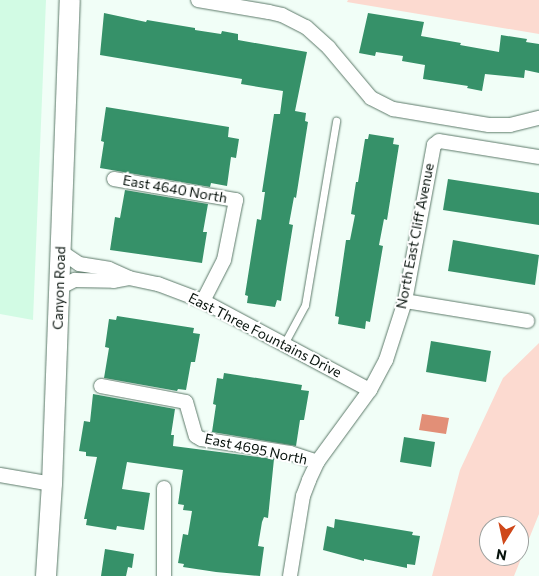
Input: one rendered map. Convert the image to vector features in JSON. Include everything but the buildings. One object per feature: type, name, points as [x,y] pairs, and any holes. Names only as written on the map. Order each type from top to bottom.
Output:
[{"type":"main road","name":"Canyon Road","points":[[46,576],[52,484],[70,0]]},
{"type":"street","points":[[198,0],[269,12],[287,17],[306,27],[329,48],[371,98],[392,109],[489,125],[510,125],[539,118]]},
{"type":"street","name":"North East Cliff Avenue","points":[[290,576],[303,496],[318,462],[370,390],[386,360],[405,301],[431,152],[434,145],[439,141],[539,157]]},
{"type":"street","name":"East 4640 North","points":[[114,179],[236,200],[224,260],[203,301]]},
{"type":"street","name":"East Three Fountains Drive","points":[[60,251],[79,264],[108,269],[129,278],[158,284],[203,301],[370,390]]},
{"type":"street","name":"East Three Fountains Drive","points":[[59,288],[75,280],[114,281],[129,278]]},
{"type":"street","points":[[405,301],[527,321]]},
{"type":"street","name":"East 4695 North","points":[[101,386],[186,402],[196,436],[201,439],[290,453],[318,462]]},
{"type":"street","points":[[0,475],[52,484]]},
{"type":"street","points":[[164,488],[164,576]]},
{"type":"lane","points":[[284,344],[305,305],[336,121]]},
{"type":"shaded area","points":[[0,0],[46,0],[33,320],[0,314]]},
{"type":"shaded area","points":[[348,0],[539,0],[539,34],[347,2]]},
{"type":"shaded area","points":[[539,343],[539,514],[529,539],[529,516],[479,516],[479,566],[518,566],[514,576],[432,576],[460,470],[503,378]]},
{"type":"shaded area","points":[[422,414],[449,418],[446,434],[419,430]]}]
